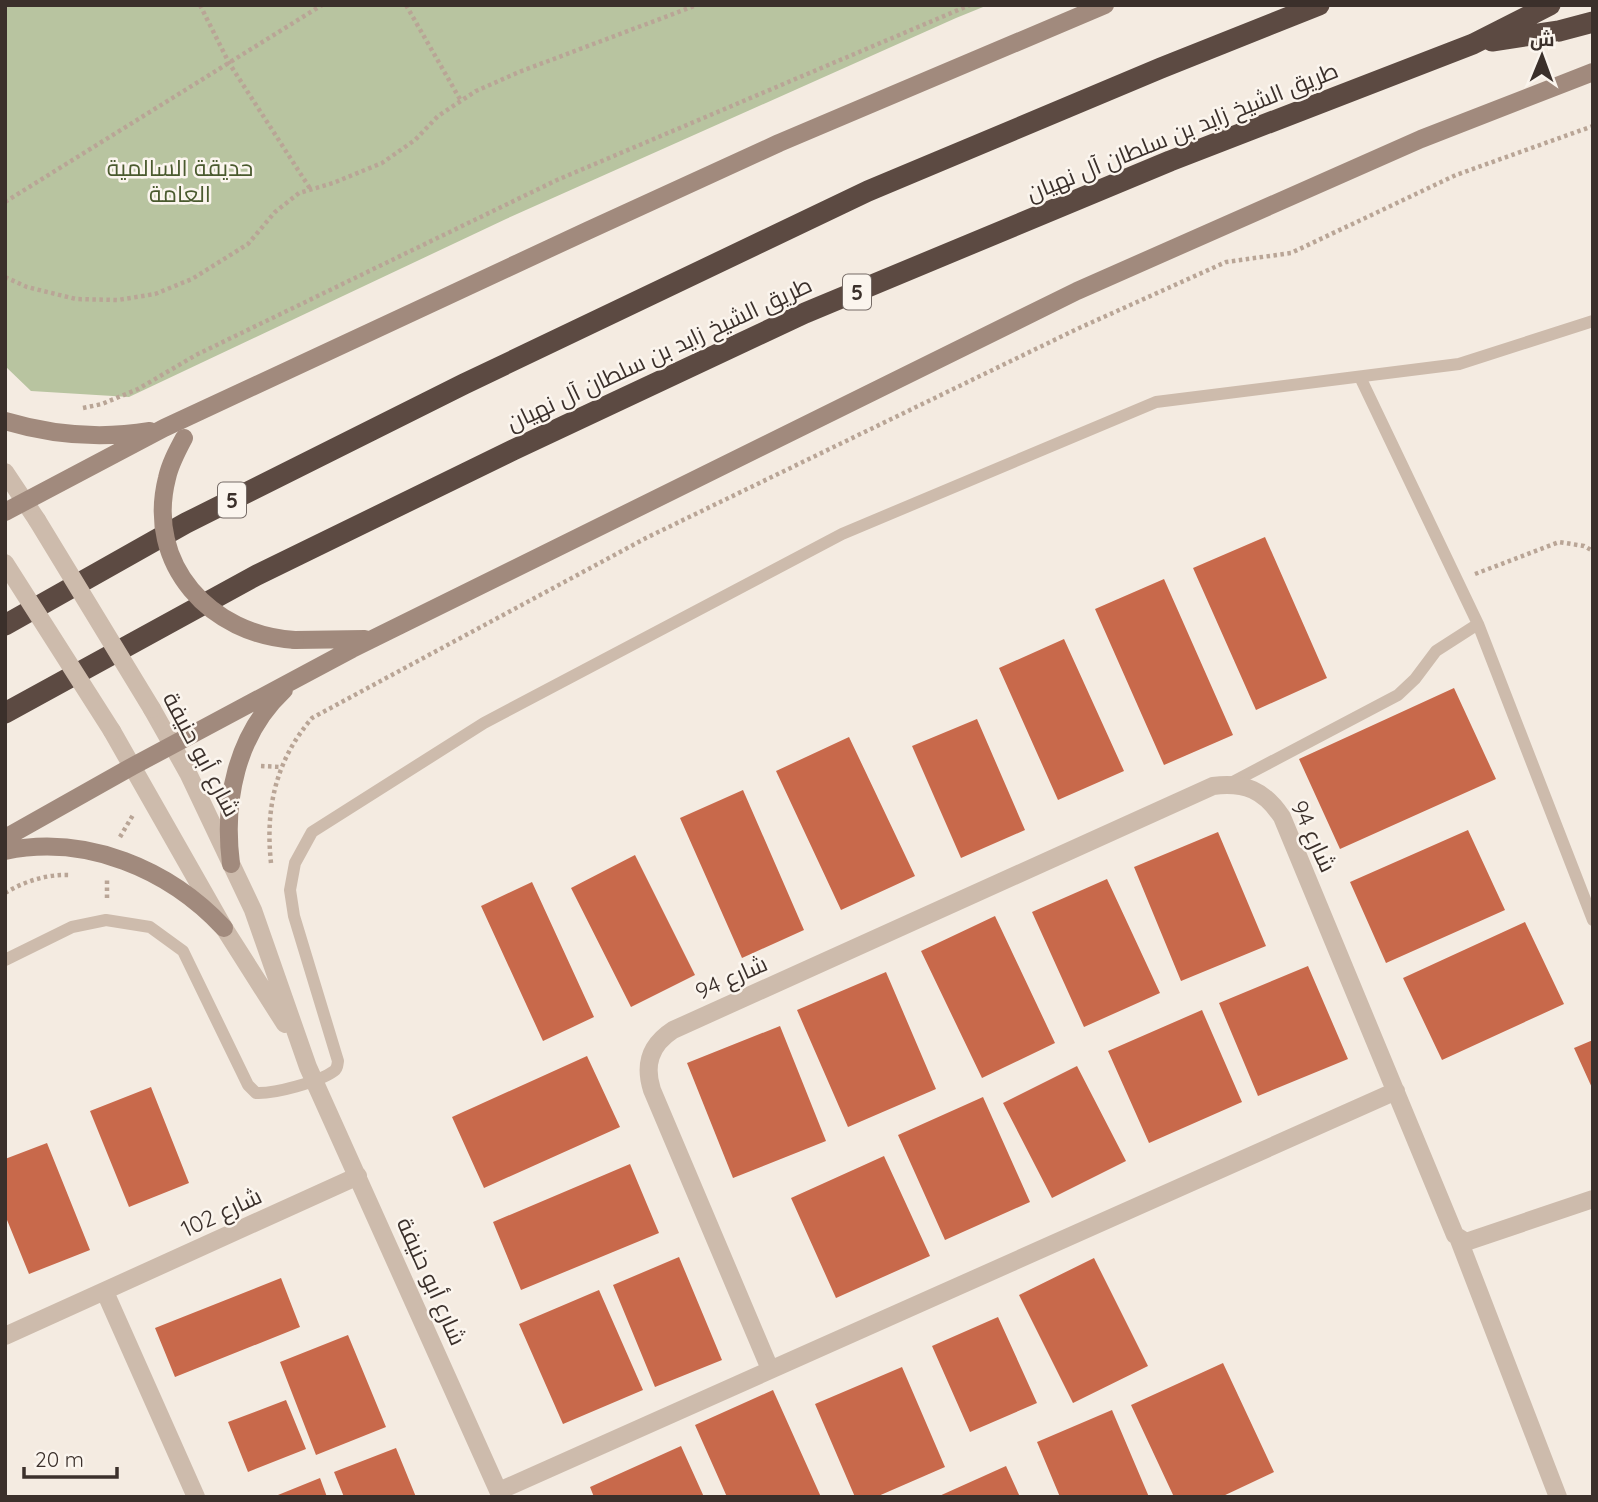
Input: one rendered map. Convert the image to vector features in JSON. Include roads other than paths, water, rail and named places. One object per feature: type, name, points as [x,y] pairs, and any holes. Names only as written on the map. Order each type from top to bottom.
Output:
[{"type":"highway","name":"5","points":[[5,625],[186,523],[464,384],[868,191],[1319,5]]},
{"type":"highway","name":"طريق الشيخ زايد بن سلطان آل نهيان","points":[[5,713],[257,575],[513,450],[805,313],[1157,167],[1473,44],[1550,5]]},
{"type":"highway","points":[[1473,44],[1559,31],[1593,22]]},
{"type":"main road","points":[[5,512],[211,405],[779,143],[1105,5]]},
{"type":"main road","points":[[5,838],[133,766],[375,638],[1077,291],[1421,139],[1593,72]]},
{"type":"main road","points":[[211,405],[184,438],[167,478],[163,499],[163,521],[174,563],[198,599],[224,619],[253,633],[274,639],[348,641],[375,638]]},
{"type":"main road","points":[[5,421],[38,430],[80,435],[122,434],[164,428]]},
{"type":"main road","points":[[231,864],[228,814],[237,767],[254,728],[266,710],[295,680]]},
{"type":"main road","points":[[5,851],[37,847],[63,848],[113,856],[174,884],[208,911],[224,928]]},
{"type":"street","name":"شارع أبو حنيفة","points":[[5,472],[173,745],[231,864],[253,910],[300,1048],[500,1494]]},
{"type":"street","name":"شارع أبو حنيفة","points":[[5,563],[112,731],[224,928],[300,1048]]},
{"type":"street","name":"شارع 94","points":[[770,1369],[652,1090],[648,1067],[655,1045],[673,1030],[1199,792],[1213,786],[1245,786],[1273,803],[1282,817],[1452,1229],[1459,1240],[1558,1497]]},
{"type":"street","points":[[500,1494],[770,1369],[1396,1091]]},
{"type":"street","name":"شارع 102","points":[[5,1336],[358,1176]]},
{"type":"street","points":[[1459,1240],[1466,1242],[1593,1199]]},
{"type":"street","points":[[105,1292],[196,1497]]},
{"type":"lane","points":[[5,960],[72,927],[106,920],[150,927],[183,951],[248,1086],[256,1093],[268,1094],[314,1080],[334,1071],[338,1061],[294,916],[290,890],[295,863],[312,832],[484,723],[842,534],[1156,402],[1459,364],[1593,321]]},
{"type":"lane","points":[[1360,376],[1478,624],[1593,920]]},
{"type":"lane","points":[[1229,784],[1398,695],[1415,679],[1436,651],[1478,624]]},
{"type":"park label","name":"حديقة السالمية العامة","points":[[180,180]]}]
